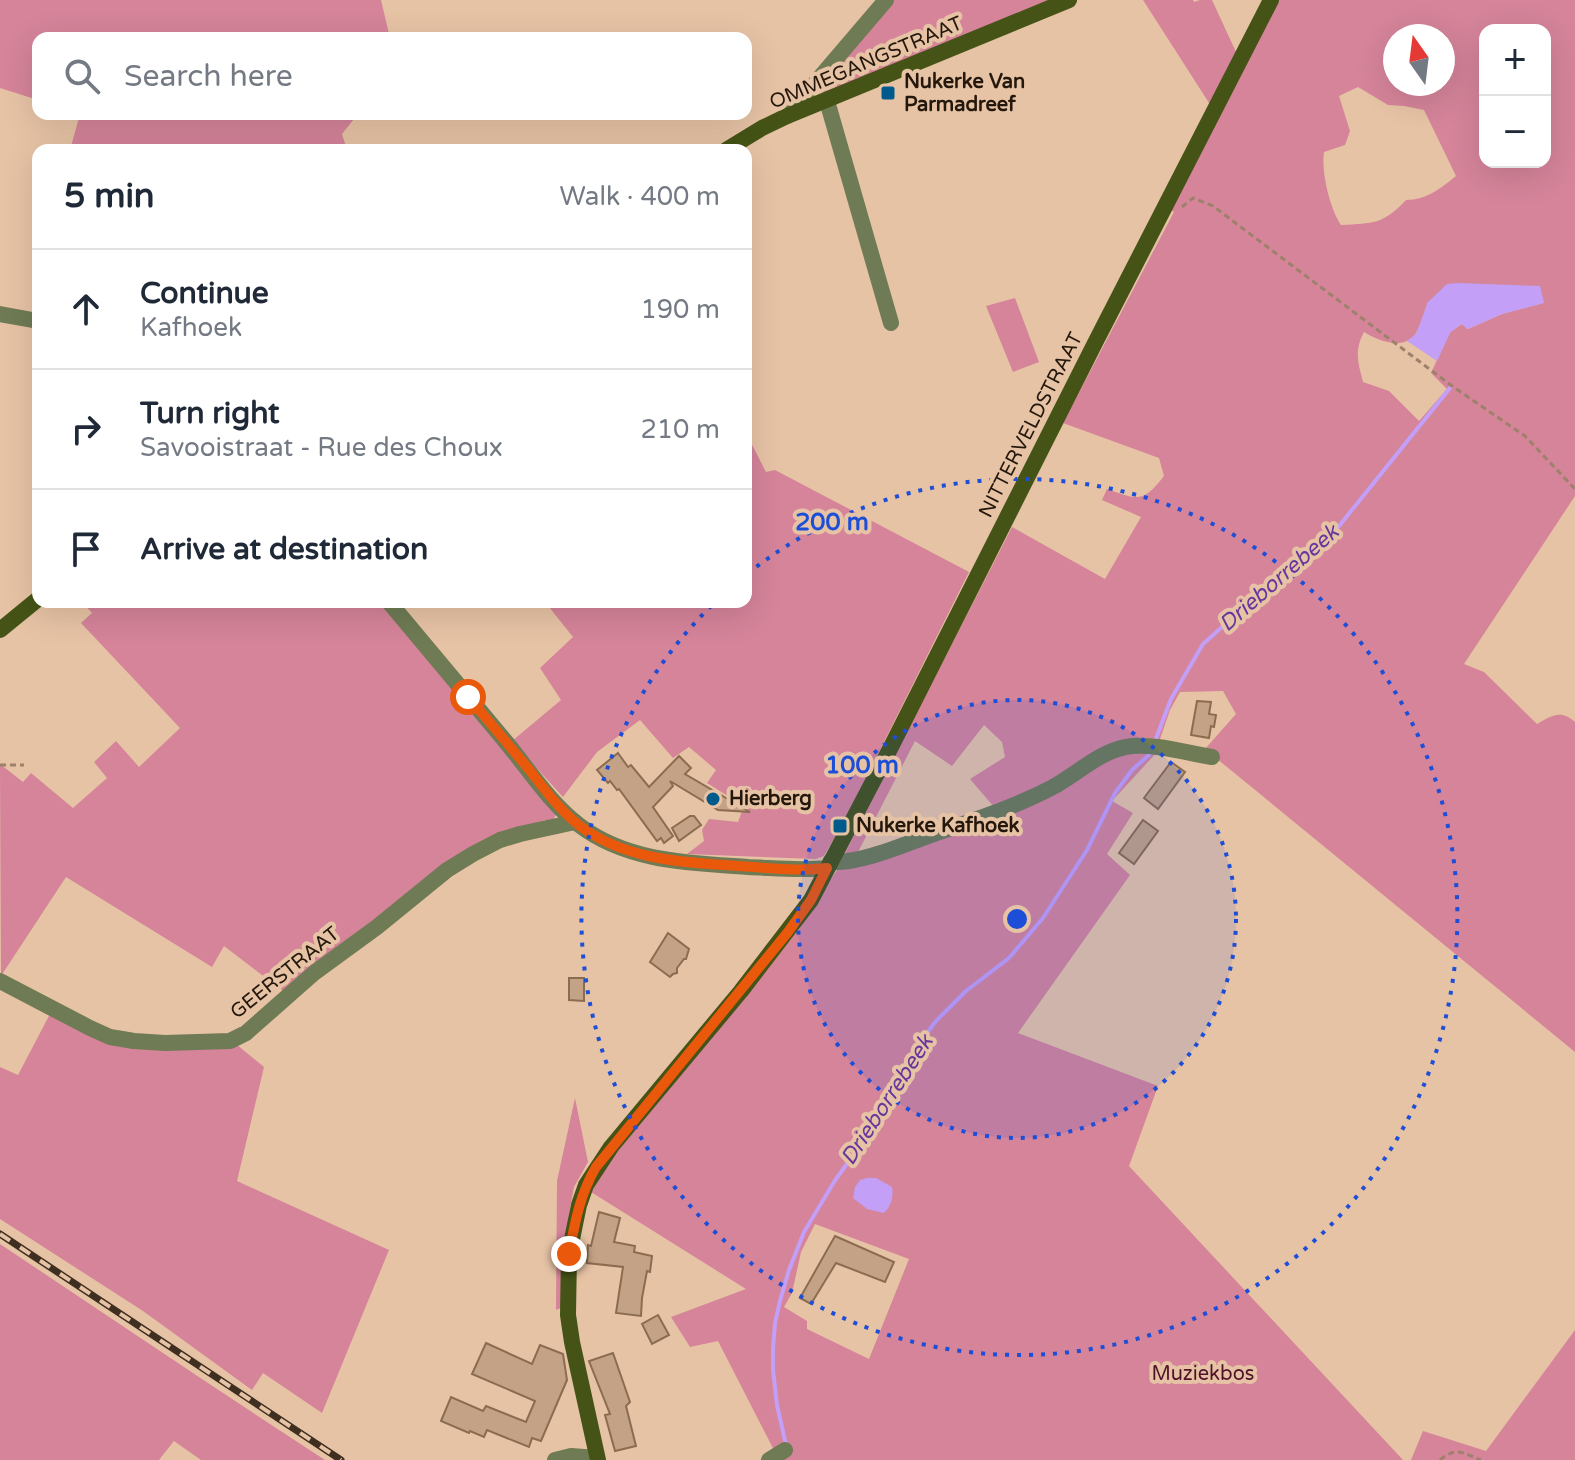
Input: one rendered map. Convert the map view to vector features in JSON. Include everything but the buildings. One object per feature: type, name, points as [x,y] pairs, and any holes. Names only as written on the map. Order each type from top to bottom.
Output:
[{"type":"main road","name":"OMMEGANGSTRAAT","points":[[736,144],[787,116],[1069,0]]},
{"type":"main road","name":"NITTERVELDSTRAAT","points":[[598,1459],[568,1315],[569,1254],[586,1185],[611,1147],[741,991],[811,900],[1271,0]]},
{"type":"main road","points":[[0,630],[32,604]]},
{"type":"street","points":[[787,116],[886,0]]},
{"type":"street","points":[[827,101],[891,323]]},
{"type":"street","points":[[0,314],[32,320]]},
{"type":"street","points":[[394,608],[575,822],[624,849],[680,862],[812,870],[893,849],[1010,807],[1055,786],[1116,750],[1134,746],[1155,747],[1212,757]]},
{"type":"street","name":"GEERSTRAAT","points":[[0,981],[110,1037],[165,1043],[230,1041],[246,1033],[303,982],[460,862],[500,840],[575,822]]},
{"type":"street","points":[[769,1460],[785,1450]]},
{"type":"street","points":[[555,1460],[571,1456],[598,1459]]},
{"type":"path","points":[[1154,230],[1193,198],[1213,206],[1452,386],[1525,436],[1575,489]]},
{"type":"path","points":[[0,765],[24,765]]},
{"type":"path","points":[[1440,1460],[1449,1452],[1456,1451],[1481,1460]]},
{"type":"green space","points":[[0,0],[381,0],[389,32],[32,32],[32,98],[0,88]]},
{"type":"green space","points":[[894,0],[1050,0],[824,95],[822,87]]},
{"type":"green space","points":[[1143,0],[1212,0],[1236,52],[1266,0],[1575,0],[1575,496],[1464,664],[1484,672],[1537,724],[1551,716],[1561,715],[1575,722],[1575,1052],[1205,749],[1236,714],[1223,691],[1180,692],[1159,742],[1131,742],[1049,784],[994,807],[970,779],[1005,757],[1002,742],[984,725],[952,766],[915,741],[857,854],[843,857],[1012,527],[1105,579],[1141,517],[1102,500],[1107,489],[1139,497],[1151,491],[1164,476],[1159,458],[1063,423],[1174,212],[1159,203],[1211,106]],"holes":[[[1358,87],[1388,105],[1424,110],[1456,176],[1427,196],[1406,200],[1384,218],[1370,223],[1341,225],[1330,200],[1323,160],[1324,152],[1345,145],[1350,131],[1339,96]],[[1428,302],[1543,303],[1502,314],[1468,329],[1462,324],[1450,332],[1431,373],[1447,389],[1419,421],[1389,391],[1363,382],[1358,351],[1364,332],[1391,343],[1405,342],[1411,338],[1420,326]]]},
{"type":"green space","points":[[78,120],[353,120],[342,134],[345,144],[72,144]]},
{"type":"green space","points":[[1015,298],[1039,362],[1013,372],[986,306]]},
{"type":"green space","points":[[752,445],[766,472],[775,470],[969,572],[850,810],[824,856],[816,859],[687,854],[704,841],[702,830],[709,819],[738,822],[744,806],[707,783],[716,770],[689,747],[673,758],[640,720],[597,752],[563,797],[512,741],[561,700],[540,668],[573,637],[550,608],[752,608]]},
{"type":"green space","points":[[87,608],[384,608],[558,812],[550,824],[544,820],[541,824],[515,833],[283,991],[224,946],[212,967],[66,877],[1,976],[0,764],[23,782],[31,773],[73,808],[107,778],[94,762],[116,741],[139,767],[180,728],[81,623],[92,613]]},
{"type":"green space","name":"Muziekbos","points":[[1157,752],[1112,801],[1133,813],[1107,854],[1130,875],[1018,1033],[1158,1086],[1129,1166],[1403,1460],[779,1460],[718,1341],[690,1347],[671,1317],[746,1289],[591,1192],[602,1166],[744,999],[799,929],[839,867],[854,864],[1114,755]],"holes":[[[815,1224],[909,1259],[869,1359],[807,1329],[807,1321],[784,1307],[792,1293],[801,1252]]]},
{"type":"green space","points":[[51,1012],[99,1040],[236,1044],[264,1067],[237,1181],[389,1250],[322,1413],[263,1373],[252,1390],[143,1311],[0,1219],[0,1067],[18,1075]]},
{"type":"green space","points":[[575,1098],[588,1162],[574,1187],[569,1213],[563,1307],[556,1310],[557,1181]]},
{"type":"green space","points":[[0,1244],[325,1460],[201,1460],[174,1441],[159,1460],[0,1460]]},
{"type":"green space","points":[[1575,1330],[1575,1460],[1411,1460],[1423,1431],[1486,1451]]},
{"type":"shaded area","points":[[1447,284],[1540,286],[1544,303],[1502,314],[1468,329],[1461,324],[1450,333],[1437,361],[1407,341],[1416,334],[1428,302]]},
{"type":"shaded area","points":[[876,1178],[892,1187],[891,1201],[884,1213],[867,1209],[853,1198],[855,1187],[860,1180]]},
{"type":"waterway","name":"Drieborrebeek","points":[[1155,741],[1171,699],[1203,644],[1240,611],[1309,559],[1450,388]]},
{"type":"waterway","name":"Drieborrebeek","points":[[786,1445],[773,1370],[775,1323],[789,1270],[804,1232],[921,1041],[966,991],[1009,958],[1043,918],[1087,850],[1115,793],[1132,770],[1149,755]]},
{"type":"railway","points":[[0,1234],[341,1460]]},
{"type":"place","name":"Nukerke Van Parmadreef","points":[[888,93]]},
{"type":"place","name":"Hierberg","points":[[713,799]]},
{"type":"place","name":"Nukerke Kafhoek","points":[[840,826]]},
{"type":"route","points":[[468,697],[562,809],[580,826],[607,841],[642,855],[680,862],[812,870],[827,868],[811,900],[788,932],[596,1167],[579,1205],[569,1254]]}]
